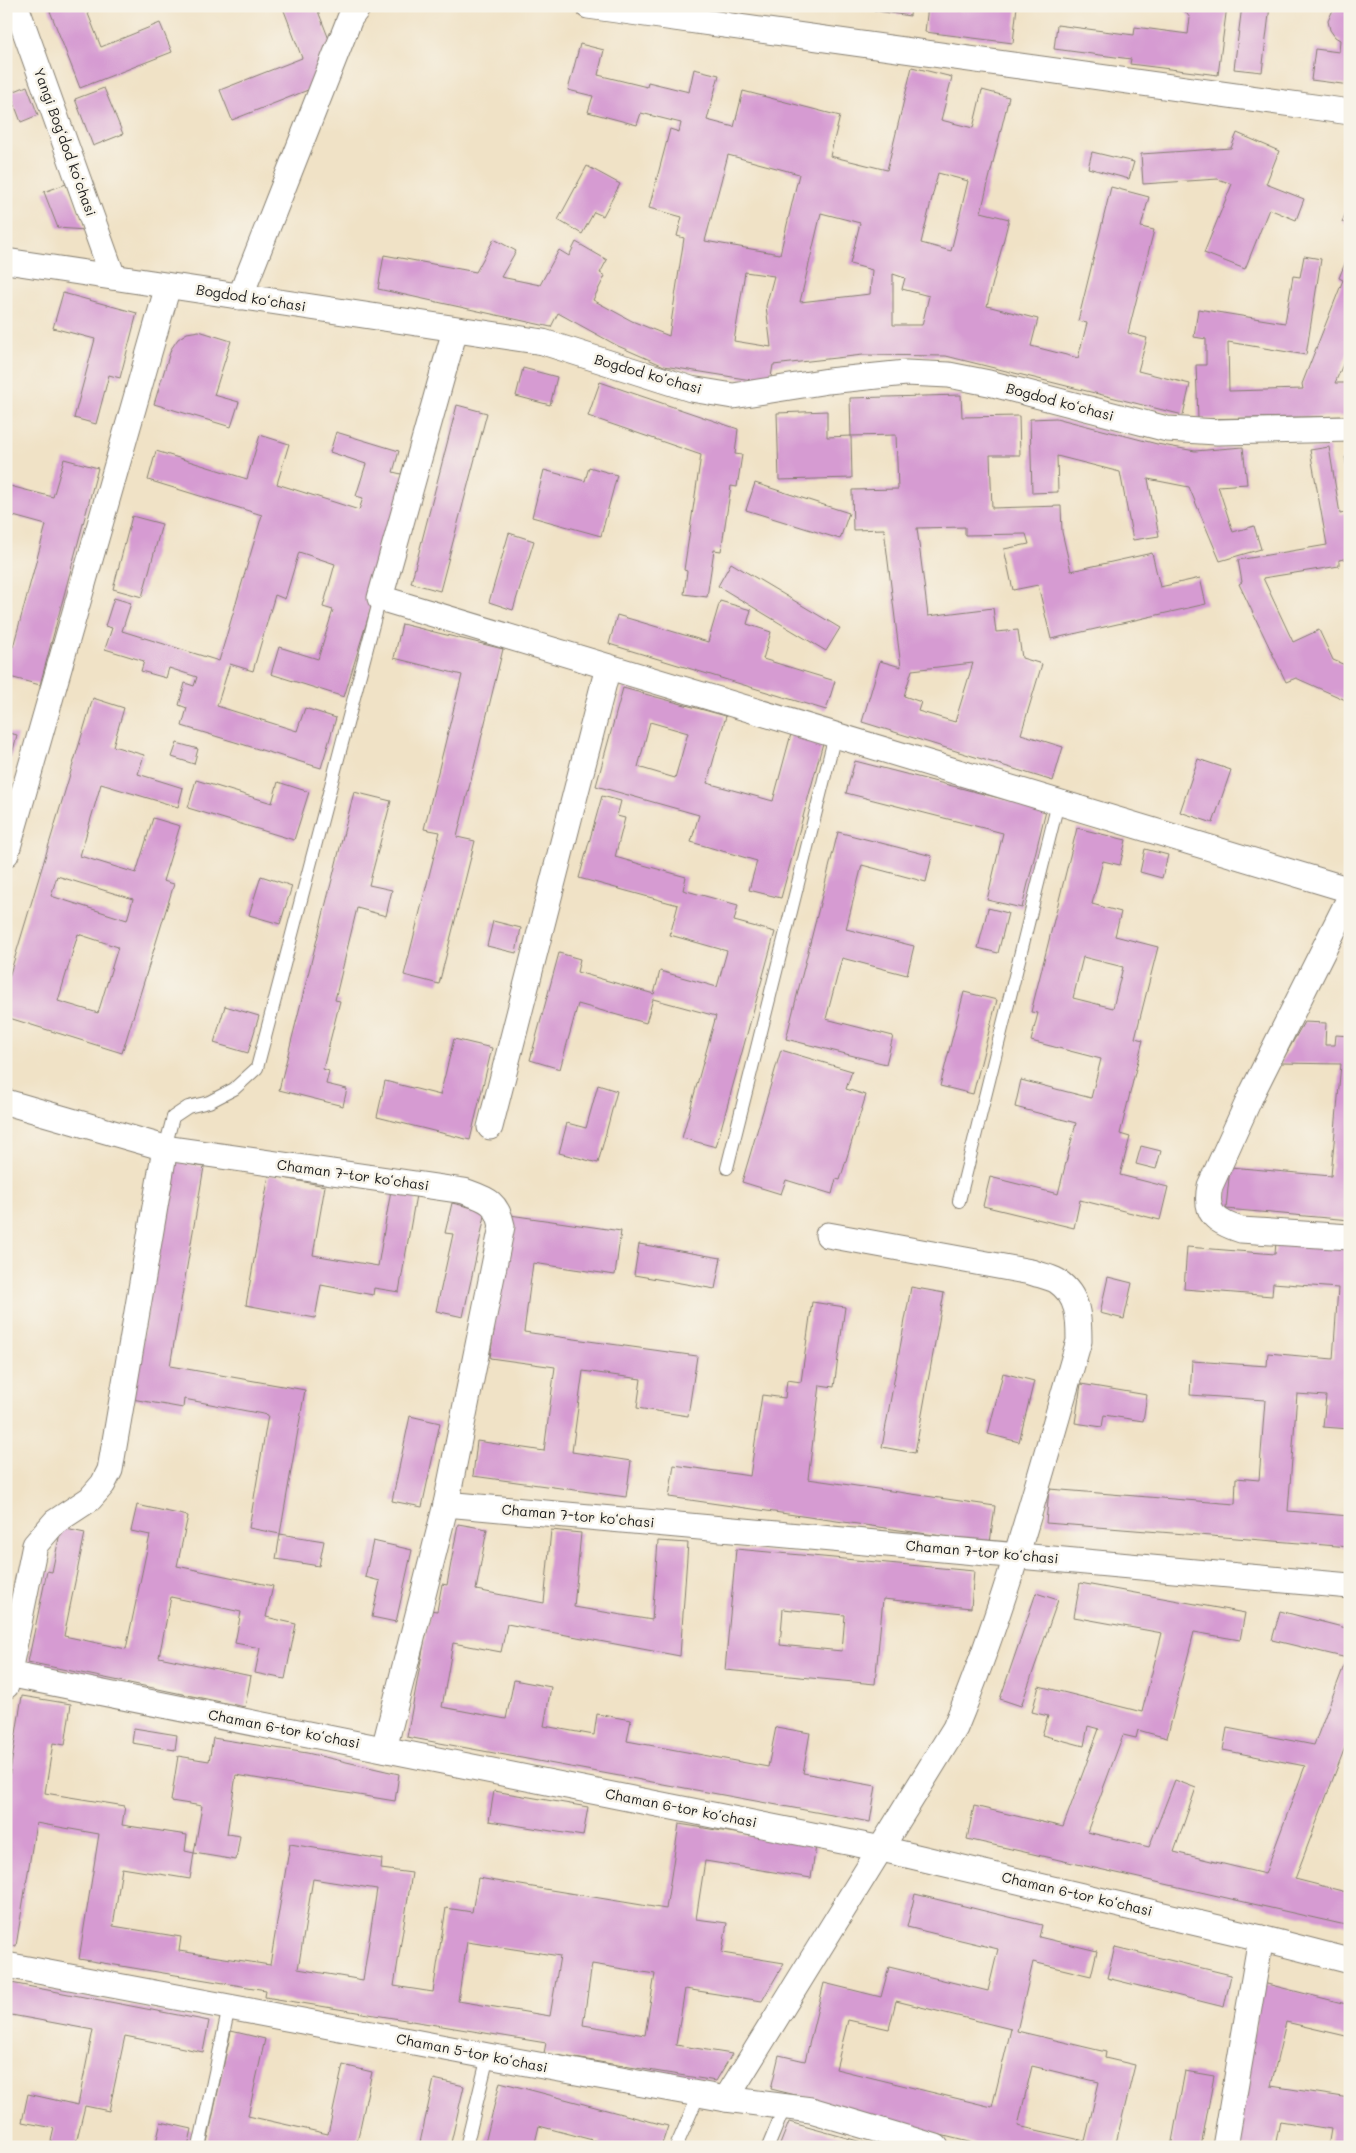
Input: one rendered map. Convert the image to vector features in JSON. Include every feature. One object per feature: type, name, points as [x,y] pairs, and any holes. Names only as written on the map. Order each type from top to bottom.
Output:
[{"type":"street","name":"Yangi Bogʻdod koʻchasi","points":[[16,6],[113,277]]},
{"type":"street","points":[[588,6],[1350,112]]},
{"type":"street","points":[[240,297],[351,10]]},
{"type":"street","name":"Bogdod koʻchasi","points":[[6,261],[543,342],[691,389],[733,396],[828,381],[906,373],[949,375],[989,383],[1167,429],[1217,432],[1350,429]]},
{"type":"street","points":[[6,854],[168,286]]},
{"type":"street","points":[[455,330],[380,598],[1350,890]]},
{"type":"street","points":[[490,1127],[608,667]]},
{"type":"street","points":[[1350,897],[1253,1091],[1210,1186],[1207,1199],[1210,1210],[1217,1219],[1241,1230],[1350,1237]]},
{"type":"street","name":"Chaman 7-tor koʻchasi","points":[[6,1102],[165,1148],[464,1192],[487,1199],[499,1213],[502,1226],[446,1504],[1350,1586]]},
{"type":"street","points":[[7,1680],[35,1545],[55,1522],[90,1499],[103,1484],[110,1470],[165,1148]]},
{"type":"street","points":[[726,2099],[955,1728],[979,1671],[1016,1555],[1079,1341],[1079,1313],[1071,1295],[1057,1281],[1031,1272],[828,1235]]},
{"type":"street","points":[[384,1749],[446,1504]]},
{"type":"street","name":"Chaman 6-tor koʻchasi","points":[[7,1680],[384,1749],[882,1849],[1261,1938],[1350,1961]]},
{"type":"street","points":[[1225,2147],[1261,1938]]},
{"type":"street","name":"Chaman 5-tor koʻchasi","points":[[6,1965],[726,2099],[811,2110],[936,2147]]},
{"type":"lane","points":[[165,1148],[173,1117],[188,1108],[209,1102],[234,1089],[257,1068],[380,598]]},
{"type":"lane","points":[[726,1168],[835,735]]},
{"type":"lane","points":[[959,1201],[1058,803]]},
{"type":"lane","points":[[199,2147],[229,2007]]},
{"type":"lane","points":[[466,2147],[488,2056]]},
{"type":"lane","points":[[676,2147],[699,2094]]},
{"type":"lane","points":[[768,2147],[784,2106]]},
{"type":"building","points":[[48,6],[85,6],[101,47],[160,23],[172,52],[80,88]]},
{"type":"building","points":[[288,6],[316,6],[332,47],[313,88],[232,120],[220,90],[302,58],[283,8]]},
{"type":"building","points":[[844,6],[911,6],[910,16]]},
{"type":"building","points":[[928,6],[962,11],[962,6],[1017,6],[1013,43],[925,32]]},
{"type":"building","points":[[1183,6],[1227,6],[1218,75],[1130,64],[1131,59],[1054,49],[1057,25],[1134,35],[1135,27],[1188,34],[1190,18]]},
{"type":"building","points":[[1242,6],[1270,6],[1262,72],[1234,69]]},
{"type":"building","points":[[1350,6],[1350,85],[1311,80],[1315,49],[1339,52],[1340,40],[1330,30],[1328,21],[1332,12],[1339,7]]},
{"type":"building","points":[[580,44],[604,50],[598,75],[647,87],[648,82],[689,92],[694,69],[719,75],[707,120],[734,127],[743,91],[840,116],[830,156],[887,170],[912,67],[952,77],[941,120],[973,128],[982,90],[1009,97],[981,212],[1009,219],[987,306],[1038,319],[1031,346],[1078,358],[1087,323],[1078,321],[1111,187],[1149,197],[1141,227],[1154,230],[1128,333],[1147,338],[1138,371],[1190,384],[1183,415],[946,356],[863,355],[773,365],[770,383],[664,366],[618,346],[558,313],[551,327],[378,289],[384,255],[476,272],[494,239],[516,251],[501,277],[540,285],[559,250],[569,256],[576,242],[607,260],[600,273],[605,276],[593,300],[632,321],[669,336],[684,238],[677,236],[682,217],[649,208],[670,129],[679,132],[681,123],[641,113],[637,125],[588,112],[593,96],[568,90]],"holes":[[[728,155],[799,174],[780,254],[705,241]],[[938,173],[968,181],[951,251],[921,243]],[[821,213],[860,223],[850,264],[872,270],[870,294],[800,302]],[[745,272],[774,276],[766,306],[771,347],[734,341]],[[893,274],[905,278],[902,289],[929,296],[922,325],[893,325]]]},
{"type":"building","points":[[27,86],[38,115],[21,122],[10,93]]},
{"type":"building","points":[[104,88],[123,134],[93,146],[75,99]]},
{"type":"building","points":[[1237,133],[1279,151],[1266,184],[1304,199],[1296,220],[1269,209],[1245,269],[1204,253],[1232,184],[1218,179],[1143,184],[1141,154],[1231,148]]},
{"type":"building","points":[[1092,152],[1134,162],[1129,179],[1088,168]]},
{"type":"building","points":[[587,166],[620,184],[603,216],[594,212],[582,234],[558,220]]},
{"type":"building","points":[[66,184],[85,230],[58,228],[44,192]]},
{"type":"building","points":[[1350,203],[1350,225],[1342,222]]},
{"type":"building","points":[[1350,251],[1350,348],[1335,383],[1350,383],[1350,416],[1198,419],[1196,365],[1206,365],[1206,339],[1194,337],[1198,309],[1285,323],[1293,276],[1300,277],[1304,256],[1321,259],[1306,355],[1228,342],[1229,391],[1303,389],[1302,384],[1343,280],[1339,278]]},
{"type":"building","points":[[63,293],[137,313],[120,378],[109,375],[96,424],[74,418],[95,339],[53,328]]},
{"type":"building","points":[[199,331],[231,341],[214,395],[239,402],[231,427],[154,404],[171,349],[178,339],[187,333]]},
{"type":"building","points":[[523,368],[557,377],[550,405],[516,396]]},
{"type":"building","points":[[600,382],[738,429],[735,454],[742,455],[737,487],[731,486],[721,551],[714,550],[707,597],[684,594],[687,571],[684,570],[701,455],[588,416]]},
{"type":"building","points":[[961,395],[962,417],[1019,416],[1020,455],[990,455],[992,508],[1061,506],[1062,532],[1071,571],[1152,553],[1160,587],[1200,578],[1206,604],[1051,639],[1038,585],[1013,590],[1004,549],[1029,544],[1026,534],[965,535],[965,527],[917,528],[928,616],[993,608],[996,632],[1018,630],[1022,658],[1042,664],[1021,734],[1063,747],[1053,781],[862,722],[880,661],[901,667],[884,529],[853,530],[852,490],[898,489],[896,435],[851,436],[850,398]],"holes":[[[973,663],[955,722],[918,711],[921,702],[904,696],[912,670]]]},
{"type":"building","points":[[457,405],[487,413],[440,591],[411,583]]},
{"type":"building","points":[[827,411],[827,437],[851,436],[852,478],[779,480],[777,413]]},
{"type":"building","points":[[1056,418],[1157,444],[1195,451],[1243,447],[1247,484],[1218,486],[1233,532],[1254,526],[1261,549],[1220,561],[1189,487],[1148,479],[1159,536],[1133,540],[1120,472],[1057,456],[1058,492],[1032,493],[1030,419]]},
{"type":"building","points":[[336,432],[399,451],[393,472],[405,475],[390,545],[344,697],[271,674],[279,647],[318,659],[333,610],[323,607],[335,564],[299,552],[285,599],[275,595],[253,671],[230,664],[217,706],[297,731],[305,708],[336,718],[321,768],[182,726],[187,708],[179,705],[185,683],[194,686],[197,677],[169,668],[166,678],[141,671],[144,661],[105,649],[112,628],[105,626],[114,598],[131,603],[122,631],[219,661],[262,515],[148,480],[156,451],[247,479],[260,435],[289,444],[277,484],[359,510],[363,498],[356,496],[366,464],[330,452]]},
{"type":"building","points":[[1329,447],[1340,514],[1350,512],[1350,558],[1339,560],[1339,566],[1263,578],[1293,642],[1319,630],[1333,660],[1350,667],[1350,702],[1296,678],[1286,682],[1239,584],[1242,582],[1238,560],[1327,545],[1310,450]]},
{"type":"building","points":[[1350,456],[1350,474],[1348,474],[1345,457]]},
{"type":"building","points":[[64,459],[98,468],[40,685],[6,676],[6,645],[13,647],[46,525],[6,514],[6,485],[53,497]]},
{"type":"building","points":[[589,467],[617,475],[601,536],[532,517],[544,470],[585,481]]},
{"type":"building","points":[[755,483],[849,513],[840,539],[746,510]]},
{"type":"building","points":[[132,516],[162,524],[142,597],[113,589]]},
{"type":"building","points":[[509,533],[534,541],[513,610],[489,602]]},
{"type":"building","points":[[731,563],[840,628],[826,651],[718,586]]},
{"type":"building","points":[[720,601],[751,610],[747,624],[771,632],[763,659],[835,681],[826,710],[609,644],[617,615],[708,642]]},
{"type":"building","points":[[402,624],[503,649],[457,837],[475,841],[439,984],[404,975],[440,832],[424,829],[462,675],[394,658]]},
{"type":"building","points":[[623,688],[726,716],[707,783],[773,801],[791,734],[823,743],[781,898],[749,890],[757,861],[691,842],[699,815],[596,786]],"holes":[[[650,722],[688,733],[675,778],[638,767]]]},
{"type":"building","points":[[93,698],[124,708],[113,746],[144,755],[138,774],[183,788],[178,807],[101,784],[80,856],[136,873],[153,818],[180,826],[163,881],[174,884],[122,1053],[6,1017],[6,987]],"holes":[[[57,876],[133,899],[127,920],[51,896]],[[78,934],[118,947],[98,1013],[58,1001]]]},
{"type":"building","points":[[6,732],[17,735],[11,758],[6,757]]},
{"type":"building","points":[[177,743],[198,749],[194,764],[172,757]]},
{"type":"building","points":[[1198,759],[1231,770],[1213,823],[1180,812]]},
{"type":"building","points":[[855,761],[1046,810],[1022,908],[987,900],[1003,833],[846,793]]},
{"type":"building","points":[[196,780],[272,803],[278,782],[309,792],[294,840],[188,808]]},
{"type":"building","points":[[354,792],[391,801],[369,885],[392,890],[386,916],[357,908],[335,1000],[340,1001],[323,1069],[329,1071],[326,1084],[347,1089],[343,1106],[279,1090]]},
{"type":"building","points":[[602,796],[621,801],[617,816],[625,818],[615,857],[686,877],[683,890],[738,905],[734,921],[775,932],[716,1147],[682,1138],[716,1016],[653,999],[646,1023],[578,1004],[560,1069],[530,1060],[559,953],[580,959],[577,972],[654,994],[660,971],[717,987],[727,951],[670,935],[678,905],[579,878]]},
{"type":"building","points":[[1077,828],[1126,840],[1120,865],[1103,861],[1092,904],[1121,912],[1115,936],[1158,947],[1135,1038],[1143,1040],[1120,1134],[1130,1137],[1120,1175],[1168,1187],[1160,1220],[1080,1200],[1074,1228],[983,1206],[990,1177],[1058,1194],[1076,1123],[1015,1107],[1021,1080],[1091,1098],[1101,1059],[1031,1041],[1038,1013],[1031,1012]],"holes":[[[1083,957],[1123,967],[1113,1008],[1073,998]]]},
{"type":"building","points":[[838,832],[932,856],[926,882],[862,865],[846,929],[914,946],[907,975],[842,958],[826,1019],[893,1036],[886,1064],[786,1039]]},
{"type":"building","points":[[1145,849],[1168,855],[1162,878],[1140,872]]},
{"type":"building","points":[[261,876],[292,886],[280,924],[249,915]]},
{"type":"building","points":[[988,908],[1008,913],[998,953],[978,948]]},
{"type":"building","points":[[493,921],[521,928],[516,953],[487,946]]},
{"type":"building","points":[[964,992],[997,1000],[973,1094],[940,1086]]},
{"type":"building","points":[[225,1006],[259,1016],[248,1053],[214,1043]]},
{"type":"building","points":[[1304,1022],[1326,1023],[1325,1045],[1335,1045],[1336,1035],[1350,1036],[1350,1220],[1226,1209],[1230,1167],[1331,1176],[1341,1064],[1281,1063]]},
{"type":"building","points":[[454,1039],[492,1048],[470,1140],[377,1117],[385,1081],[440,1095]]},
{"type":"building","points":[[781,1050],[852,1071],[846,1089],[866,1095],[840,1180],[836,1179],[832,1194],[786,1180],[781,1194],[742,1182]]},
{"type":"building","points":[[598,1085],[617,1091],[598,1163],[559,1153],[567,1123],[586,1128]]},
{"type":"building","points":[[1141,1146],[1161,1151],[1156,1169],[1136,1164]]},
{"type":"building","points":[[173,1161],[204,1167],[170,1366],[305,1390],[280,1534],[249,1528],[268,1415],[184,1399],[183,1408],[132,1399]]},
{"type":"building","points":[[269,1175],[325,1186],[313,1255],[378,1266],[391,1190],[416,1195],[399,1292],[374,1288],[373,1295],[321,1285],[315,1318],[246,1305]]},
{"type":"building","points":[[452,1203],[486,1211],[463,1317],[436,1311],[453,1234],[445,1233]]},
{"type":"building","points":[[510,1215],[621,1231],[615,1275],[533,1263],[524,1332],[697,1356],[688,1416],[637,1408],[641,1379],[583,1371],[572,1452],[631,1461],[626,1497],[473,1476],[477,1441],[544,1451],[555,1367],[490,1358]]},
{"type":"building","points":[[1276,1242],[1350,1245],[1350,1429],[1323,1427],[1326,1396],[1297,1394],[1288,1511],[1350,1516],[1350,1547],[1046,1523],[1049,1489],[1235,1504],[1236,1478],[1259,1480],[1265,1400],[1190,1395],[1192,1361],[1267,1366],[1268,1353],[1333,1359],[1338,1288],[1273,1283],[1272,1296],[1184,1289],[1187,1247],[1275,1254]]},
{"type":"building","points":[[639,1244],[721,1258],[715,1289],[634,1275]]},
{"type":"building","points":[[1108,1277],[1132,1283],[1124,1319],[1100,1313]]},
{"type":"building","points":[[911,1287],[944,1293],[915,1453],[882,1447]]},
{"type":"building","points":[[812,1302],[845,1307],[834,1387],[820,1385],[808,1479],[995,1506],[990,1543],[669,1497],[674,1465],[750,1476],[762,1395],[785,1398],[787,1380],[801,1382]]},
{"type":"building","points":[[1003,1373],[1034,1381],[1019,1442],[988,1434]]},
{"type":"building","points":[[1081,1384],[1147,1395],[1143,1421],[1104,1415],[1102,1427],[1075,1423]]},
{"type":"building","points":[[410,1416],[440,1423],[422,1507],[392,1501]]},
{"type":"building","points":[[137,1505],[188,1516],[177,1566],[273,1586],[266,1617],[296,1624],[285,1679],[255,1673],[260,1648],[235,1643],[241,1612],[171,1597],[159,1657],[251,1676],[245,1707],[28,1662],[47,1571],[52,1572],[61,1528],[85,1533],[64,1636],[126,1649],[150,1535],[131,1531]]},
{"type":"building","points":[[458,1524],[487,1529],[476,1590],[544,1603],[551,1530],[581,1533],[574,1607],[652,1620],[658,1541],[688,1543],[680,1656],[507,1624],[501,1652],[453,1643],[442,1707],[506,1719],[514,1680],[551,1687],[544,1726],[594,1735],[597,1714],[631,1720],[627,1741],[768,1767],[776,1727],[810,1733],[803,1773],[876,1786],[870,1822],[407,1737],[430,1610],[437,1611],[442,1584],[447,1585]]},
{"type":"building","points":[[280,1534],[324,1541],[319,1566],[276,1559]]},
{"type":"building","points":[[373,1541],[412,1550],[396,1622],[372,1617],[380,1581],[365,1577]]},
{"type":"building","points":[[736,1549],[974,1571],[971,1608],[883,1599],[875,1684],[725,1670]],"holes":[[[783,1609],[845,1615],[842,1651],[780,1645]]]},
{"type":"building","points":[[1080,1583],[1245,1613],[1240,1640],[1194,1632],[1167,1738],[1138,1730],[1136,1738],[1123,1735],[1087,1832],[1149,1847],[1175,1780],[1196,1788],[1174,1852],[1265,1874],[1305,1766],[1223,1750],[1227,1728],[1314,1745],[1347,1658],[1272,1640],[1280,1611],[1350,1629],[1350,1734],[1295,1879],[1350,1893],[1350,1926],[967,1839],[974,1806],[1063,1827],[1099,1729],[1088,1726],[1084,1746],[1042,1735],[1048,1716],[1032,1712],[1039,1686],[1142,1712],[1162,1633],[1074,1617]]},
{"type":"building","points":[[1036,1593],[1058,1600],[1021,1706],[1000,1699]]},
{"type":"building","points":[[22,1696],[71,1704],[65,1745],[53,1743],[45,1793],[125,1806],[122,1825],[187,1835],[185,1851],[194,1853],[190,1879],[122,1868],[113,1926],[181,1937],[179,1951],[270,1965],[290,1844],[382,1859],[381,1869],[412,1873],[394,1986],[433,1992],[446,1908],[472,1912],[478,1878],[666,1909],[679,1824],[816,1846],[811,1878],[705,1861],[696,1919],[727,1923],[722,1953],[784,1963],[762,2001],[685,1989],[676,2045],[732,2054],[716,2081],[544,2053],[546,2043],[265,1997],[266,1990],[79,1959],[99,1834],[36,1823],[16,1946],[6,1944],[6,1797]],"holes":[[[313,1879],[377,1889],[363,1980],[298,1969]],[[467,1942],[560,1956],[550,2016],[458,2001]],[[592,1964],[655,1974],[645,2035],[583,2025]]]},
{"type":"building","points":[[134,1728],[177,1735],[175,1750],[132,1743]]},
{"type":"building","points":[[213,1738],[307,1753],[399,1774],[395,1801],[236,1775],[227,1834],[240,1836],[236,1860],[194,1853],[202,1806],[171,1801],[178,1756],[209,1761]]},
{"type":"building","points":[[494,1791],[588,1807],[583,1836],[489,1821]]},
{"type":"building","points":[[915,1894],[1042,1925],[1039,1937],[1097,1951],[1091,1976],[1033,1962],[1017,2031],[1106,2052],[1105,2058],[1135,2065],[1115,2147],[989,2147],[815,2104],[816,2100],[771,2089],[779,2055],[805,2061],[824,1983],[881,1997],[889,1967],[988,1991],[998,1949],[907,1927]],"holes":[[[896,2001],[1011,2029],[992,2107],[836,2069],[848,2020],[889,2029]],[[1032,2066],[1099,2082],[1085,2141],[1018,2126]]]},
{"type":"building","points":[[1115,1947],[1231,1975],[1224,2007],[1107,1978]]},
{"type":"building","points":[[6,1982],[209,2021],[203,2052],[125,2036],[109,2111],[85,2106],[75,2147],[47,2147],[50,2145],[54,2128],[22,2122],[28,2094],[78,2105],[93,2030],[6,2014]]},
{"type":"building","points":[[1263,1983],[1350,2005],[1350,2037],[1286,2022],[1271,2086],[1350,2098],[1350,2147],[1328,2147],[1331,2129],[1280,2121],[1275,2147],[1230,2147]]},
{"type":"building","points":[[231,2031],[265,2039],[248,2116],[328,2134],[343,2065],[372,2072],[356,2147],[206,2147]]},
{"type":"building","points":[[1185,2071],[1214,2076],[1201,2147],[1171,2147]]},
{"type":"building","points":[[434,2079],[464,2086],[450,2147],[419,2147]]},
{"type":"building","points":[[500,2082],[668,2126],[661,2147],[599,2147],[600,2142],[539,2126],[534,2147],[484,2147]]},
{"type":"building","points":[[161,2122],[192,2129],[188,2147],[155,2147]]},
{"type":"building","points":[[789,2122],[876,2146],[876,2147],[779,2147]]}]
